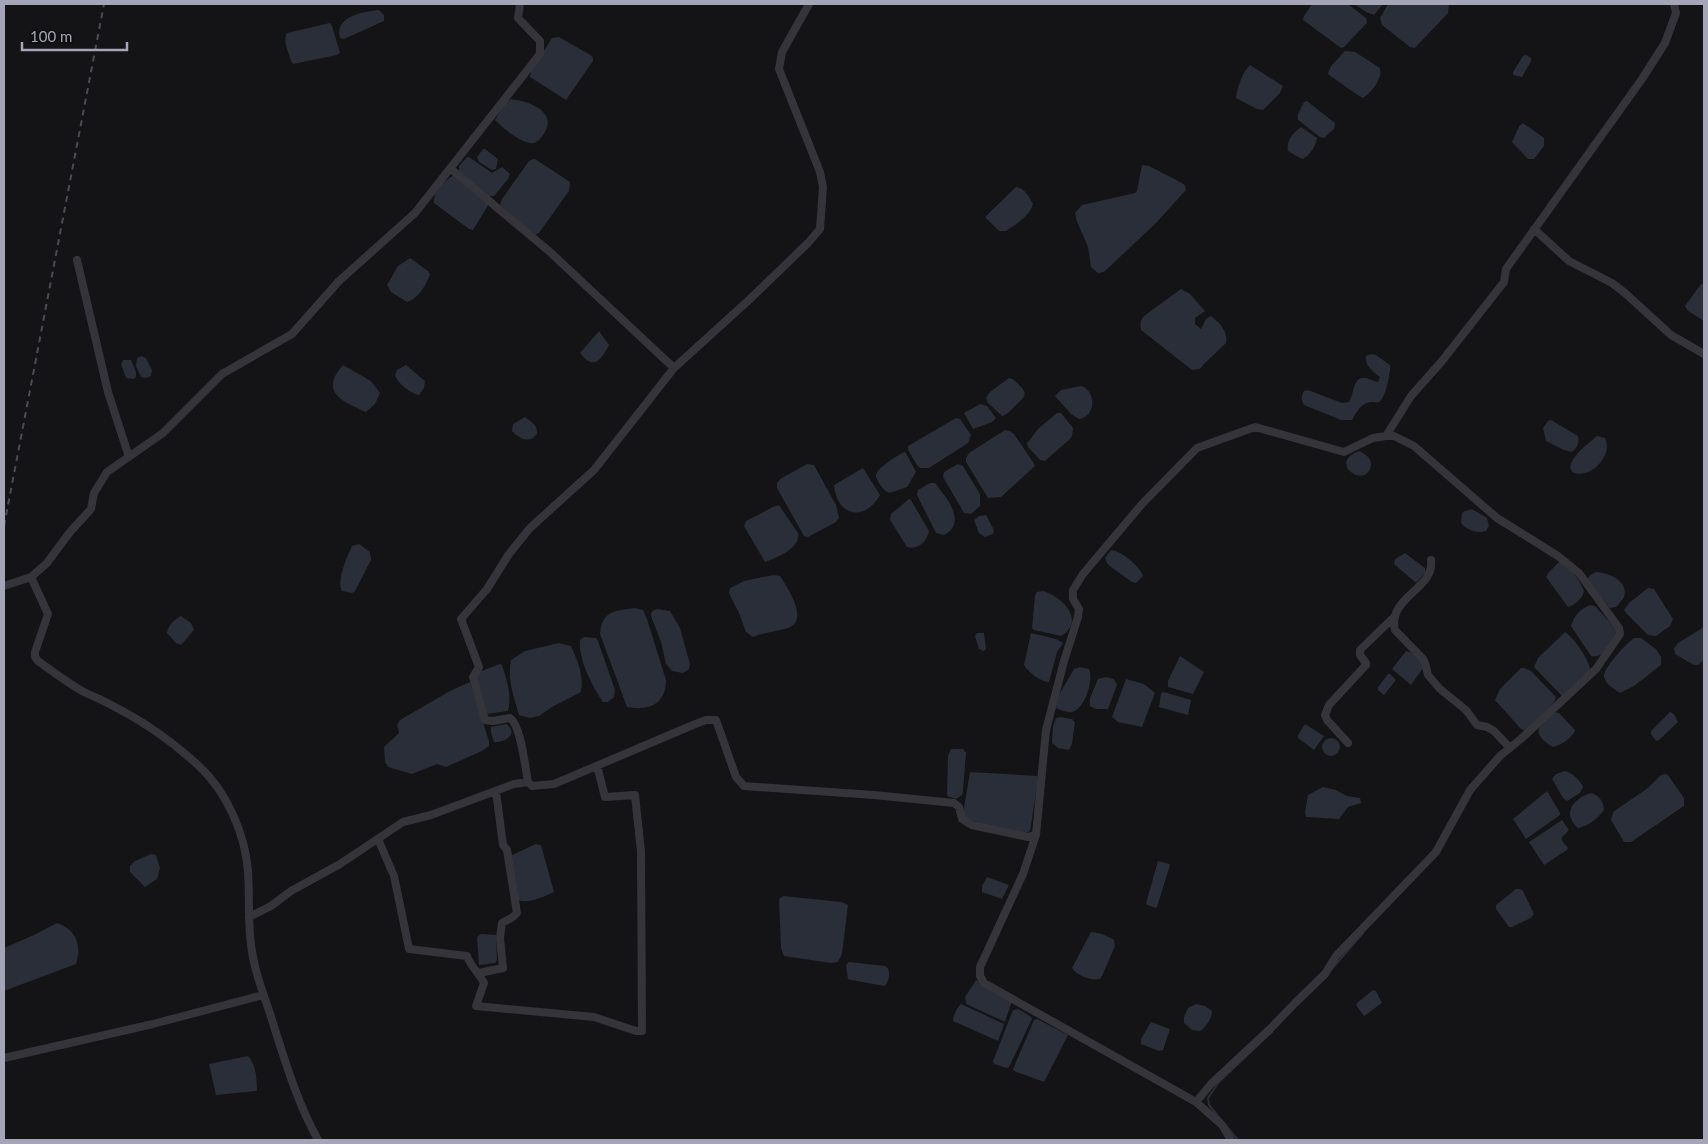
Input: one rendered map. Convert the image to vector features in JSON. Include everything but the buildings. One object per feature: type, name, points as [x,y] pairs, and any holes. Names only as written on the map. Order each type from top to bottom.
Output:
[{"type":"street","points":[[4,586],[31,577],[47,564],[70,532],[91,509],[94,493],[107,472],[163,432],[222,374],[292,334],[339,281],[415,213],[540,54],[540,41],[518,18],[520,4]]},
{"type":"street","points":[[809,4],[782,52],[779,68],[820,172],[823,188],[820,229],[750,299],[674,368],[594,470],[530,528],[509,554],[487,589],[462,619],[479,666],[473,676],[485,720],[493,721],[510,718],[514,721],[519,731],[528,782],[532,786],[554,784],[693,724],[706,720],[716,720],[736,777],[744,786],[855,793],[954,803],[959,807],[962,819],[972,825],[1028,837],[1036,835]]},
{"type":"street","points":[[1386,436],[1412,396],[1504,282],[1506,269],[1642,79],[1665,43],[1676,12],[1674,4]]},
{"type":"street","points":[[450,169],[550,252],[674,368]]},
{"type":"street","points":[[1534,229],[1569,262],[1612,283],[1671,334],[1704,354]]},
{"type":"street","points":[[77,260],[108,392],[129,456]]},
{"type":"street","points":[[1196,1102],[1211,1084],[1325,974],[1336,956],[1436,852],[1470,790],[1500,756],[1596,669],[1618,640],[1620,634],[1619,628],[1579,573],[1558,556],[1497,518],[1414,446],[1394,436],[1373,438],[1344,452],[1255,427],[1197,448],[1142,504],[1083,574],[1073,590],[1073,599],[1079,609],[1078,617],[1046,730],[1036,835],[1023,874],[980,967],[980,976],[984,983],[1196,1102],[1222,1125],[1231,1140]]},
{"type":"street","points":[[1431,560],[1432,564],[1420,586],[1399,606],[1395,616],[1395,630],[1423,659],[1428,675],[1440,690],[1466,710],[1477,725],[1481,727],[1487,726],[1510,748]]},
{"type":"street","points":[[31,577],[48,614],[35,652],[35,657],[38,661],[81,690],[114,706],[161,736],[200,767],[220,790],[230,809],[240,833],[248,870],[249,917],[253,960],[288,1072],[309,1124],[318,1140]]},
{"type":"street","points":[[1348,743],[1327,720],[1326,711],[1328,705],[1366,666],[1360,650],[1395,616]]},
{"type":"street","points":[[378,839],[394,876],[409,949],[467,956],[471,967],[479,973],[484,983],[476,1006],[594,1017],[636,1031],[642,1031],[642,851],[635,795],[605,798],[597,766]]},
{"type":"street","points":[[249,917],[271,906],[291,891],[340,864],[403,822],[431,815],[514,784],[528,782]]},
{"type":"street","points":[[479,973],[503,968],[500,938],[502,923],[516,912],[507,850],[503,845],[496,791]]},
{"type":"street","points":[[4,1058],[263,996]]},
{"type":"shaded area","points":[[1312,4],[1348,4],[1366,18],[1367,23],[1341,48],[1303,20]]},
{"type":"shaded area","points":[[1354,4],[1383,4],[1374,15]]},
{"type":"shaded area","points":[[1388,4],[1449,4],[1448,13],[1415,48],[1410,47],[1382,25],[1380,18]]},
{"type":"shaded area","points":[[379,10],[384,15],[384,21],[344,39],[340,38],[339,31],[345,20],[351,16]]},
{"type":"shaded area","points":[[330,23],[340,53],[293,64],[286,43],[287,33]]},
{"type":"shaded area","points":[[559,37],[592,56],[593,59],[566,100],[530,77],[531,71],[552,38]]},
{"type":"shaded area","points":[[1345,51],[1355,52],[1380,68],[1380,76],[1376,85],[1363,98],[1328,73],[1331,66]]},
{"type":"shaded area","points":[[1526,55],[1531,58],[1531,61],[1522,77],[1513,75],[1523,56]]},
{"type":"shaded area","points":[[1250,65],[1283,86],[1280,93],[1263,110],[1257,109],[1236,98],[1241,80]]},
{"type":"shaded area","points":[[511,99],[539,108],[547,118],[548,125],[545,132],[536,142],[529,143],[518,139],[495,120],[505,102]]},
{"type":"shaded area","points":[[1307,101],[1335,123],[1334,129],[1324,138],[1298,120],[1298,114],[1304,102]]},
{"type":"shaded area","points":[[1523,123],[1544,138],[1544,146],[1534,159],[1528,159],[1512,142],[1519,126]]},
{"type":"shaded area","points":[[1301,127],[1317,138],[1312,150],[1303,159],[1288,151],[1288,143],[1291,137]]},
{"type":"shaded area","points":[[483,149],[498,159],[496,169],[492,170],[479,162],[477,157]]},
{"type":"shaded area","points":[[467,157],[492,173],[502,167],[510,174],[494,196],[488,196],[459,172],[459,166]]},
{"type":"shaded area","points":[[533,159],[570,182],[569,191],[539,233],[535,235],[500,205],[502,199],[529,161]]},
{"type":"shaded area","points":[[1142,165],[1149,166],[1182,183],[1185,185],[1186,190],[1156,223],[1104,272],[1098,273],[1091,267],[1088,247],[1075,213],[1082,205],[1135,193]]},
{"type":"shaded area","points":[[454,175],[489,204],[473,230],[434,203],[435,195],[440,187]]},
{"type":"shaded area","points":[[1016,187],[1024,191],[1033,204],[1026,216],[1014,226],[1006,231],[999,231],[985,217]]},
{"type":"shaded area","points":[[410,258],[430,274],[422,291],[415,298],[407,302],[391,292],[387,285],[398,266]]},
{"type":"shaded area","points":[[1701,284],[1704,285],[1704,321],[1688,311],[1685,306]]},
{"type":"shaded area","points":[[1181,289],[1190,294],[1205,311],[1195,318],[1195,324],[1201,329],[1206,319],[1211,316],[1220,324],[1226,335],[1226,343],[1200,369],[1192,370],[1141,330],[1144,316]]},
{"type":"shaded area","points":[[599,331],[609,345],[600,359],[593,362],[589,361],[580,353]]},
{"type":"shaded area","points":[[1376,355],[1390,365],[1389,379],[1379,402],[1371,402],[1362,406],[1352,420],[1341,420],[1304,405],[1302,395],[1304,391],[1308,390],[1342,403],[1349,402],[1354,386],[1359,379],[1366,378],[1378,382],[1380,377],[1372,371],[1366,362],[1366,356]]},
{"type":"shaded area","points":[[141,356],[146,358],[152,370],[151,376],[146,378],[141,377],[136,366],[137,358]]},
{"type":"shaded area","points":[[123,360],[131,360],[136,372],[134,379],[126,378],[121,364]]},
{"type":"shaded area","points":[[343,365],[371,381],[380,393],[375,404],[366,412],[349,404],[336,394],[333,389],[336,374]]},
{"type":"shaded area","points":[[406,365],[425,381],[424,388],[419,395],[404,387],[396,378],[397,370]]},
{"type":"shaded area","points":[[1009,378],[1017,382],[1025,394],[1010,411],[1002,416],[988,403],[986,398],[990,392]]},
{"type":"shaded area","points":[[1081,386],[1090,393],[1092,404],[1089,414],[1079,419],[1071,414],[1055,396],[1061,390]]},
{"type":"shaded area","points":[[980,404],[987,406],[996,418],[992,422],[973,429],[964,413]]},
{"type":"shaded area","points":[[1057,413],[1061,413],[1073,428],[1072,436],[1045,461],[1040,460],[1028,447],[1027,443],[1039,428]]},
{"type":"shaded area","points":[[525,417],[534,424],[537,431],[534,437],[528,440],[521,438],[512,431],[513,424]]},
{"type":"shaded area","points":[[956,418],[960,419],[971,435],[968,443],[929,468],[920,468],[908,450],[908,446]]},
{"type":"shaded area","points":[[1551,420],[1578,436],[1578,445],[1572,452],[1546,441],[1543,428]]},
{"type":"shaded area","points":[[1005,430],[1014,434],[1035,466],[1001,497],[988,498],[966,462],[966,458],[969,453]]},
{"type":"shaded area","points":[[1597,436],[1605,438],[1607,445],[1606,452],[1599,465],[1586,473],[1572,472],[1570,467],[1574,458]]},
{"type":"shaded area","points":[[1359,451],[1367,456],[1371,462],[1368,472],[1363,475],[1351,472],[1347,468],[1346,462],[1350,456]]},
{"type":"shaded area","points":[[904,452],[916,472],[907,487],[889,493],[884,490],[879,482],[876,476],[877,472]]},
{"type":"shaded area","points":[[807,464],[814,465],[836,505],[839,518],[836,522],[808,537],[804,536],[777,488],[777,483],[780,479]]},
{"type":"shaded area","points":[[958,464],[963,466],[980,494],[980,506],[971,514],[964,513],[943,477],[944,472]]},
{"type":"shaded area","points":[[863,468],[880,495],[874,504],[867,509],[860,512],[852,512],[840,504],[834,485]]},
{"type":"shaded area","points":[[930,483],[935,483],[948,501],[955,517],[953,527],[944,535],[936,533],[917,495],[918,490]]},
{"type":"shaded area","points":[[909,499],[929,531],[926,539],[921,544],[911,548],[907,547],[890,520],[891,514]]},
{"type":"shaded area","points":[[779,505],[798,533],[798,538],[796,543],[787,552],[765,562],[744,526],[746,521]]},
{"type":"shaded area","points":[[1472,509],[1487,518],[1489,526],[1486,531],[1472,531],[1461,523],[1462,513]]},
{"type":"shaded area","points":[[986,515],[994,530],[993,534],[985,537],[979,533],[974,520],[979,516]]},
{"type":"shaded area","points":[[359,544],[370,552],[371,560],[355,591],[352,593],[342,591],[340,581],[345,562],[352,546]]},
{"type":"shaded area","points":[[1111,550],[1125,556],[1138,568],[1143,576],[1136,583],[1107,563],[1105,558]]},
{"type":"shaded area","points":[[1405,553],[1425,568],[1425,573],[1417,582],[1394,564],[1395,559]]},
{"type":"shaded area","points":[[1559,562],[1574,574],[1584,591],[1578,601],[1568,607],[1546,577]]},
{"type":"shaded area","points":[[1596,572],[1616,578],[1621,582],[1625,591],[1624,597],[1616,607],[1610,608],[1587,580],[1590,575]]},
{"type":"shaded area","points":[[773,575],[780,576],[791,595],[795,603],[797,618],[794,624],[788,628],[753,637],[746,632],[729,593],[730,588],[744,581]]},
{"type":"shaded area","points":[[1648,588],[1654,589],[1673,619],[1670,626],[1656,636],[1648,635],[1624,610],[1629,603]]},
{"type":"shaded area","points":[[1043,591],[1058,598],[1069,610],[1072,617],[1072,623],[1068,630],[1061,636],[1032,628],[1035,596],[1037,592]]},
{"type":"shaded area","points":[[1590,605],[1595,606],[1616,629],[1614,638],[1608,648],[1596,656],[1591,656],[1571,626],[1578,613]]},
{"type":"shaded area","points":[[635,608],[643,610],[647,619],[666,680],[663,695],[659,701],[649,707],[642,708],[627,707],[600,634],[604,620],[611,613]]},
{"type":"shaded area","points":[[654,610],[670,611],[680,628],[690,664],[689,669],[683,673],[672,671],[666,664],[661,642],[651,616]]},
{"type":"shaded area","points":[[181,616],[191,623],[194,630],[181,645],[176,643],[167,633],[172,623]]},
{"type":"shaded area","points":[[1704,627],[1704,660],[1698,665],[1694,665],[1675,654],[1674,648],[1678,643]]},
{"type":"shaded area","points":[[1565,632],[1580,649],[1590,670],[1562,696],[1534,667],[1538,658]]},
{"type":"shaded area","points":[[977,633],[984,633],[986,649],[984,651],[979,649],[975,636]]},
{"type":"shaded area","points":[[1031,633],[1056,639],[1063,643],[1057,652],[1049,682],[1035,676],[1024,665]]},
{"type":"shaded area","points":[[584,637],[596,638],[598,641],[615,690],[614,697],[608,702],[603,702],[599,696],[583,664],[580,640]]},
{"type":"shaded area","points":[[1634,638],[1641,638],[1656,649],[1661,657],[1661,665],[1634,686],[1620,693],[1604,679],[1605,672],[1616,656]]},
{"type":"shaded area","points":[[559,643],[571,646],[581,674],[581,692],[539,716],[530,718],[519,715],[510,681],[511,660],[525,651]]},
{"type":"shaded area","points":[[1406,651],[1417,657],[1423,668],[1411,685],[1392,669]]},
{"type":"shaded area","points":[[1180,656],[1204,672],[1193,694],[1168,687],[1168,681]]},
{"type":"shaded area","points":[[500,664],[502,665],[508,688],[508,711],[487,714],[475,680],[479,672]]},
{"type":"shaded area","points":[[1080,667],[1089,669],[1090,674],[1089,687],[1081,706],[1072,712],[1056,708],[1057,698],[1074,669]]},
{"type":"shaded area","points":[[1521,668],[1531,671],[1556,697],[1554,702],[1526,731],[1521,729],[1495,700],[1500,689]]},
{"type":"shaded area","points":[[1388,674],[1396,680],[1384,695],[1378,690],[1378,687]]},
{"type":"shaded area","points":[[1106,677],[1114,679],[1117,685],[1108,709],[1096,709],[1090,706],[1090,698],[1098,679]]},
{"type":"shaded area","points":[[1126,679],[1144,684],[1155,693],[1142,727],[1118,722],[1112,717]]},
{"type":"shaded area","points":[[470,682],[489,746],[446,767],[437,764],[412,774],[388,767],[385,762],[384,747],[399,733],[397,725],[400,720],[450,691]]},
{"type":"shaded area","points":[[1164,692],[1191,700],[1188,715],[1159,707],[1161,693]]},
{"type":"shaded area","points":[[1555,712],[1559,713],[1575,730],[1566,741],[1553,747],[1542,739],[1538,731]]},
{"type":"shaded area","points":[[1670,712],[1674,714],[1678,722],[1656,741],[1651,731]]},
{"type":"shaded area","points":[[1056,718],[1072,719],[1075,722],[1072,744],[1069,750],[1058,748],[1052,743],[1053,726]]},
{"type":"shaded area","points":[[506,724],[511,731],[509,737],[502,741],[494,742],[491,727]]},
{"type":"shaded area","points":[[1305,724],[1324,736],[1314,750],[1298,738]]},
{"type":"shaded area","points":[[1331,738],[1337,741],[1340,747],[1337,753],[1331,756],[1325,753],[1322,747],[1325,741]]},
{"type":"shaded area","points":[[951,749],[963,749],[966,753],[963,791],[962,795],[956,799],[947,795],[948,755]]},
{"type":"shaded area","points":[[1565,771],[1576,777],[1583,787],[1580,793],[1567,801],[1563,798],[1552,779],[1556,774]]},
{"type":"shaded area","points":[[970,772],[1037,776],[1038,781],[1030,831],[1024,834],[966,819],[963,813]]},
{"type":"shaded area","points":[[1661,775],[1668,775],[1684,798],[1684,806],[1631,842],[1624,842],[1611,820],[1613,812],[1648,788]]},
{"type":"shaded area","points":[[1323,787],[1336,790],[1347,796],[1360,798],[1361,803],[1348,807],[1339,819],[1306,817],[1308,795]]},
{"type":"shaded area","points":[[1547,791],[1560,815],[1526,839],[1513,819]]},
{"type":"shaded area","points":[[1591,793],[1600,799],[1604,810],[1593,821],[1578,828],[1570,817],[1570,812],[1579,798]]},
{"type":"shaded area","points":[[1562,820],[1569,830],[1562,837],[1562,841],[1568,848],[1544,865],[1529,842]]},
{"type":"shaded area","points":[[536,844],[541,845],[554,892],[531,901],[518,900],[510,856]]},
{"type":"shaded area","points":[[151,854],[156,855],[160,868],[157,879],[145,887],[130,872],[130,866],[135,861]]},
{"type":"shaded area","points":[[1158,861],[1170,865],[1156,908],[1146,903]]},
{"type":"shaded area","points":[[987,877],[1009,885],[1002,899],[982,892],[982,886]]},
{"type":"shaded area","points":[[1516,889],[1523,891],[1534,914],[1531,918],[1509,927],[1496,909],[1496,905]]},
{"type":"shaded area","points":[[783,896],[842,902],[848,905],[842,954],[838,962],[831,963],[784,956],[781,948],[779,899]]},
{"type":"shaded area","points":[[57,923],[69,929],[76,939],[78,957],[76,964],[4,991],[4,948]]},
{"type":"shaded area","points":[[1091,932],[1100,933],[1114,940],[1115,946],[1100,979],[1084,977],[1072,968]]},
{"type":"shaded area","points":[[481,934],[496,935],[497,960],[495,963],[479,965],[477,937]]},
{"type":"shaded area","points":[[849,962],[885,966],[888,968],[889,975],[885,986],[848,979],[846,965]]},
{"type":"shaded area","points":[[976,980],[1012,1001],[1005,1022],[966,1004],[965,997]]},
{"type":"shaded area","points":[[1373,990],[1376,991],[1382,1003],[1364,1016],[1356,1005]]},
{"type":"shaded area","points":[[961,1004],[1004,1024],[998,1041],[953,1021]]},
{"type":"shaded area","points":[[1196,1004],[1205,1006],[1212,1011],[1208,1022],[1200,1031],[1192,1030],[1184,1023],[1184,1017],[1188,1008]]},
{"type":"shaded area","points":[[1018,1009],[1032,1019],[1007,1068],[994,1064],[993,1061],[1013,1010]]},
{"type":"shaded area","points":[[1037,1019],[1068,1035],[1044,1082],[1013,1069],[1034,1020]]},
{"type":"shaded area","points":[[1151,1022],[1170,1029],[1163,1050],[1159,1051],[1141,1044],[1141,1039]]},
{"type":"shaded area","points":[[248,1056],[254,1068],[257,1091],[216,1095],[209,1064]]},
{"type":"waterway","points":[[1330,971],[1363,933]]},
{"type":"waterway","points":[[1238,1140],[1209,1105],[1208,1098],[1219,1082],[1272,1032]]},
{"type":"railway","points":[[4,526],[104,4]]}]
